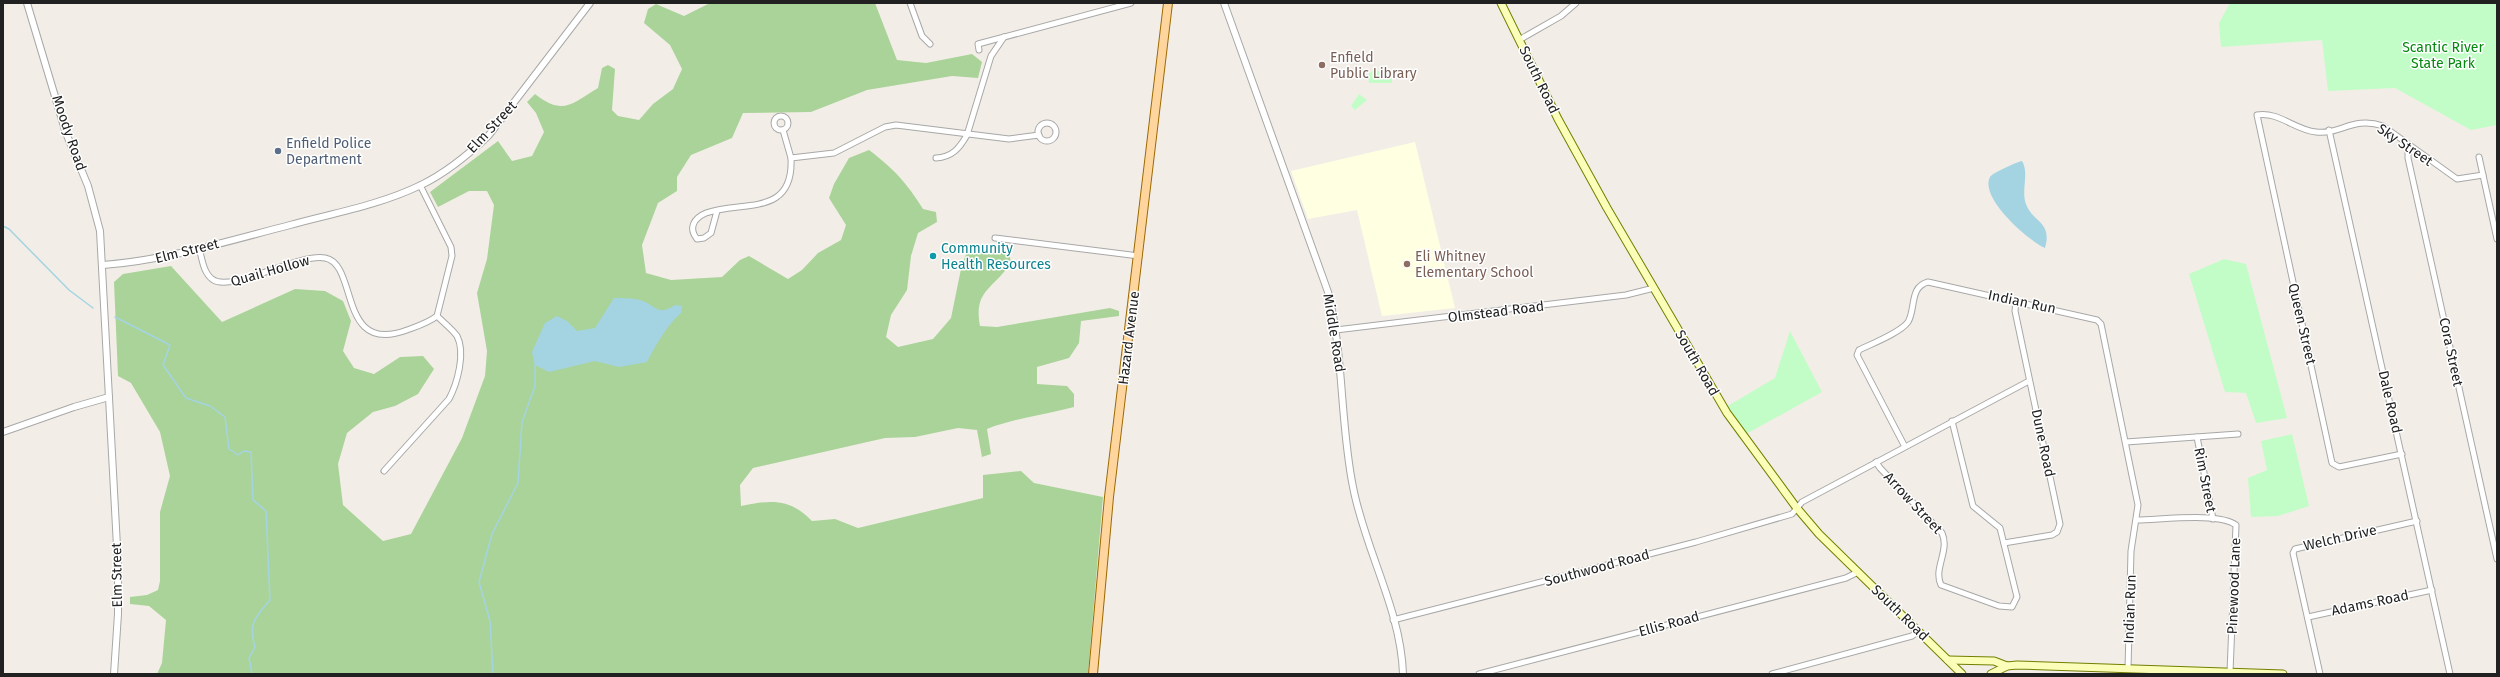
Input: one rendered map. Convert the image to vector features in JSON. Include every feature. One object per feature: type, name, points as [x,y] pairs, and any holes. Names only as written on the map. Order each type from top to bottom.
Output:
[{"type":"main road","name":"Hazard Avenue","points":[[1094,674],[1109,497],[1139,256],[1168,3]]},
{"type":"main road","name":"South Road","points":[[1500,3],[1558,119],[1727,413],[1796,508],[1858,572],[1962,674]]},
{"type":"main road","points":[[1948,660],[1994,661],[2006,666],[2283,674]]},
{"type":"main road","points":[[1991,674],[2006,666]]},
{"type":"street","name":"Moody Road","points":[[27,3],[66,132],[96,211],[100,231],[103,265]]},
{"type":"street","name":"Elm Street","points":[[114,674],[118,614],[118,565],[103,265],[144,261],[199,248],[396,196],[420,185],[458,162],[489,135],[590,3]]},
{"type":"street","points":[[910,3],[922,36],[930,44]]},
{"type":"street","points":[[979,50],[978,44],[1130,3]]},
{"type":"street","name":"Middle Road","points":[[1224,3],[1328,292],[1336,330],[1353,487],[1393,620],[1403,674]]},
{"type":"street","points":[[1519,40],[1561,16],[1576,3]]},
{"type":"street","points":[[936,158],[946,157],[957,150],[967,135],[991,56],[1004,37]]},
{"type":"street","name":"Sky Street","points":[[2257,114],[2272,115],[2308,131],[2317,133],[2352,124],[2374,124],[2383,126],[2457,178],[2483,175]]},
{"type":"street","name":"Queen Street","points":[[2257,114],[2332,463],[2339,467],[2402,454]]},
{"type":"street","points":[[791,158],[834,153],[885,127],[896,125],[1009,139],[1039,135]]},
{"type":"street","points":[[717,211],[711,233],[704,238],[697,238],[693,234],[692,226],[695,220],[705,213],[717,211],[751,207],[778,196],[786,187],[792,171],[791,158],[783,130]]},
{"type":"street","name":"Dale Road","points":[[2329,130],[2450,674]]},
{"type":"street","name":"Cora Street","points":[[2408,144],[2408,158],[2497,559]]},
{"type":"street","points":[[2479,157],[2497,239]]},
{"type":"street","points":[[384,472],[449,399],[455,385],[460,346],[456,336],[437,316],[452,250],[420,185]]},
{"type":"street","points":[[995,238],[1139,256]]},
{"type":"street","name":"Quail Hollow","points":[[199,248],[208,274],[222,283],[234,282],[268,270],[315,258],[327,258],[340,267],[352,307],[360,322],[381,334],[401,332],[428,323],[437,316]]},
{"type":"street","name":"Indian Run","points":[[1904,446],[1857,355],[1859,350],[1901,328],[1908,321],[1916,290],[1921,284],[1928,282],[2097,320],[2100,324],[2136,489],[2137,520],[2131,551],[2128,669]]},
{"type":"street","name":"Olmstead Road","points":[[1336,330],[1623,296],[1654,288]]},
{"type":"street","name":"Dune Road","points":[[2004,543],[2052,535],[2057,532],[2060,524],[2015,311],[2016,301]]},
{"type":"street","points":[[1796,508],[1802,502],[1904,446],[2030,381]]},
{"type":"street","points":[[3,432],[74,407],[109,398]]},
{"type":"street","name":"Arrow Street","points":[[1876,462],[1942,533],[1945,548],[1938,579],[1947,588],[2006,608],[2012,607],[2017,597],[2000,528],[1973,506],[1952,421]]},
{"type":"street","points":[[2126,442],[2238,434]]},
{"type":"street","name":"Rim Street","points":[[2137,520],[2213,519],[2197,437]]},
{"type":"street","name":"Southwood Road","points":[[1393,620],[1739,530],[1792,514],[1796,508]]},
{"type":"street","name":"Pinewood Lane","points":[[2213,519],[2230,521],[2236,525],[2230,672]]},
{"type":"street","name":"Welch Drive","points":[[2320,674],[2293,553],[2295,549],[2417,521]]},
{"type":"street","name":"Ellis Road","points":[[1479,674],[1846,578],[1858,572]]},
{"type":"street","name":"Adams Road","points":[[2308,617],[2432,590]]},
{"type":"street","points":[[1772,674],[1912,636],[1918,631]]},
{"type":"shaded area","name":"Eli Whitney Elementary School","points":[[1415,142],[1455,308],[1382,316],[1357,210],[1308,219],[1291,171]]},
{"type":"green space","points":[[710,3],[875,3],[897,60],[926,63],[972,54],[982,62],[978,78],[952,76],[867,90],[811,112],[743,113],[732,138],[691,155],[677,177],[677,191],[658,203],[642,245],[646,273],[671,280],[722,277],[740,260],[749,256],[788,279],[802,270],[818,253],[841,240],[846,225],[829,198],[834,184],[849,158],[869,150],[899,176],[923,209],[936,212],[937,222],[918,233],[911,256],[907,290],[891,315],[886,337],[898,347],[933,339],[951,318],[962,264],[969,248],[1009,254],[1011,262],[1005,271],[987,290],[983,297],[980,304],[980,326],[997,327],[1110,308],[1119,311],[1119,316],[1081,321],[1079,343],[1069,358],[1037,367],[1037,384],[1067,386],[1074,394],[1074,407],[1008,422],[987,429],[991,454],[982,457],[977,430],[958,428],[915,437],[885,438],[753,468],[740,485],[741,506],[771,502],[780,503],[796,508],[812,521],[835,519],[858,528],[983,498],[983,475],[1021,471],[1034,483],[1103,497],[1088,674],[157,674],[162,663],[166,620],[149,606],[130,604],[130,597],[147,595],[158,590],[160,581],[160,512],[170,476],[160,432],[131,383],[118,376],[114,282],[123,274],[171,266],[222,322],[295,289],[325,291],[343,301],[351,321],[343,351],[354,368],[374,374],[400,357],[423,356],[434,369],[418,394],[395,406],[373,412],[347,433],[338,464],[343,505],[383,541],[411,534],[462,438],[485,376],[487,351],[477,293],[487,259],[494,205],[487,191],[469,191],[438,207],[430,192],[498,141],[512,161],[532,156],[544,132],[536,113],[527,102],[535,94],[553,105],[560,106],[574,103],[598,88],[602,68],[608,65],[615,69],[612,110],[618,116],[639,120],[653,104],[673,89],[682,69],[670,45],[644,23],[648,9],[656,4],[684,16]]},
{"type":"green space","name":"Scantic River State Park","points":[[2230,3],[2497,3],[2497,125],[2471,130],[2395,88],[2328,91],[2322,40],[2221,47],[2219,23]]},
{"type":"green space","points":[[1373,70],[1391,74],[1392,83],[1369,83],[1368,75]]},
{"type":"green space","points":[[1359,94],[1367,100],[1355,110],[1351,106]]},
{"type":"green space","points":[[2224,259],[2246,264],[2287,418],[2256,423],[2246,393],[2225,392],[2189,274]]},
{"type":"green space","points":[[1790,331],[1822,392],[1739,438],[1721,410],[1775,378]]},
{"type":"green space","points":[[2292,434],[2309,506],[2278,516],[2251,517],[2248,478],[2267,470],[2261,441]]},
{"type":"water","points":[[2022,161],[2025,170],[2025,201],[2032,214],[2044,227],[2047,239],[2045,248],[2028,237],[2007,218],[1998,207],[1989,186],[1990,177],[1992,175]]},
{"type":"water","points":[[614,298],[640,300],[661,310],[665,310],[675,305],[682,306],[681,313],[667,329],[647,362],[619,367],[595,361],[549,372],[535,365],[532,352],[545,323],[557,316],[567,321],[577,331],[595,328]]},
{"type":"waterway","points":[[3,226],[9,229],[69,290],[93,308]]},
{"type":"waterway","points":[[115,317],[170,345],[163,365],[186,398],[210,406],[225,417],[229,449],[238,455],[244,451],[251,452],[253,500],[266,511],[270,600],[260,611],[254,621],[252,632],[255,647],[249,658],[252,674]]},
{"type":"waterway","points":[[493,674],[490,621],[479,582],[492,534],[518,483],[522,422],[535,386],[535,364]]},
{"type":"place","name":"Enfield Public Library","points":[[1322,65]]},
{"type":"place","name":"Enfield Police Department","points":[[278,151]]},
{"type":"place","name":"Community Health Resources","points":[[933,256]]},
{"type":"place","name":"Eli Whitney Elementary School","points":[[1407,264]]}]
